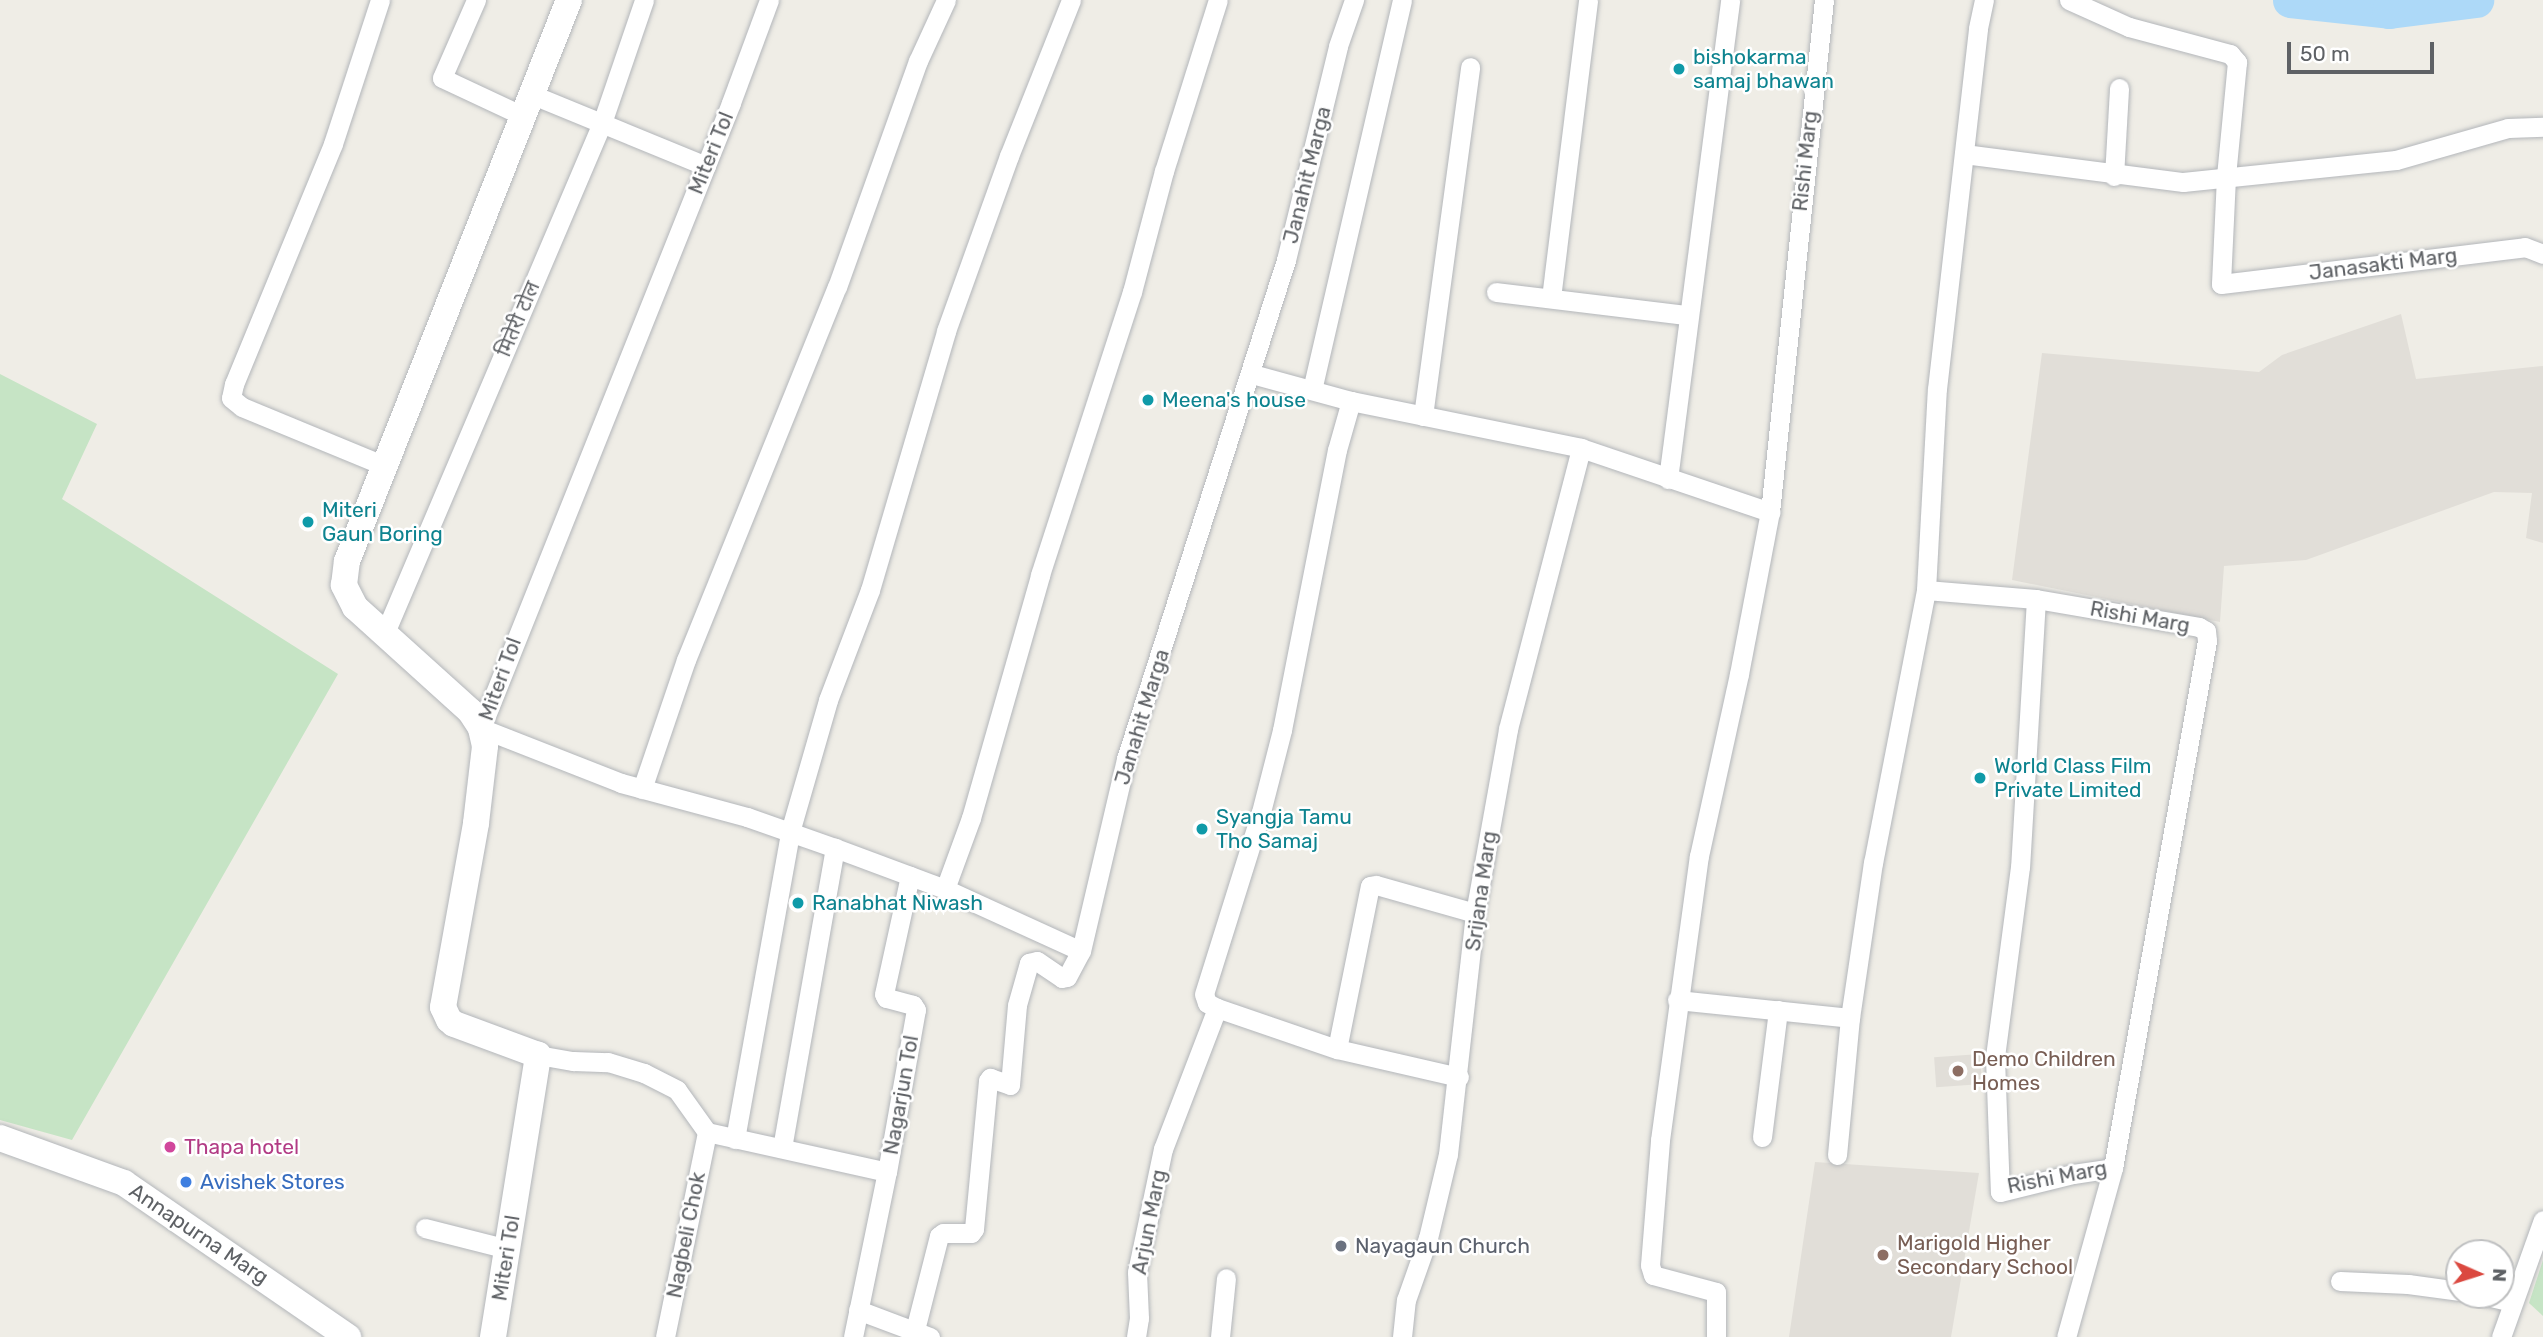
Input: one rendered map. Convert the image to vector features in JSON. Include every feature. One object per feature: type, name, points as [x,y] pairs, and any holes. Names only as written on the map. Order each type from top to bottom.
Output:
[{"type":"main road","points":[[481,728],[470,711],[355,607],[344,585],[347,561],[569,0]]},
{"type":"main road","name":"Miteri Tol","points":[[481,728],[485,746],[484,765],[443,1007],[454,1024],[538,1055],[493,1337]]},
{"type":"main road","name":"Annapurna Marg","points":[[0,1138],[124,1183],[348,1337]]},
{"type":"street","points":[[380,0],[333,144],[234,384],[231,398],[242,407],[385,466]]},
{"type":"street","points":[[476,0],[442,78],[528,105],[602,123],[706,166]]},
{"type":"street","name":"मितेरी टोल","points":[[384,635],[602,123],[644,0]]},
{"type":"street","name":"Miteri Tol","points":[[481,728],[706,166],[769,0]]},
{"type":"street","points":[[642,789],[686,660],[837,287],[918,61],[946,0]]},
{"type":"street","points":[[735,1139],[790,832],[828,700],[870,590],[946,331],[1009,156],[1071,0]]},
{"type":"street","points":[[945,890],[971,818],[1040,575],[1132,292],[1164,172],[1218,0]]},
{"type":"street","name":"Janahit Marga","points":[[923,1334],[939,1236],[943,1233],[973,1232],[989,1079],[1010,1085],[1017,1005],[1029,963],[1037,961],[1062,978],[1067,976],[1081,951],[1126,759],[1192,548],[1252,374],[1286,260],[1338,46],[1354,0]]},
{"type":"street","points":[[1312,390],[1402,0]]},
{"type":"street","points":[[1551,298],[1588,0]]},
{"type":"street","points":[[1668,479],[1730,0]]},
{"type":"street","name":"Rishi Marg","points":[[1716,1337],[1716,1292],[1653,1275],[1650,1271],[1660,1140],[1677,1000],[1699,856],[1739,674],[1770,512],[1824,0]]},
{"type":"street","points":[[1837,1155],[1850,1018],[1872,863],[1926,590],[1937,389],[1984,0]]},
{"type":"street","points":[[2069,0],[2129,27],[2230,54],[2237,62],[2226,177]]},
{"type":"street","points":[[1423,416],[1469,66]]},
{"type":"street","points":[[2114,176],[2119,88]]},
{"type":"street","points":[[1964,154],[2114,176],[2183,182],[2396,160],[2508,128],[2543,127]]},
{"type":"street","name":"Janasakti Marg","points":[[2226,177],[2221,284],[2525,247],[2543,254]]},
{"type":"street","points":[[1496,292],[1687,316]]},
{"type":"street","points":[[1252,374],[1351,401],[1581,448],[1770,512]]},
{"type":"street","points":[[1351,401],[1338,450],[1282,730],[1261,812],[1204,994],[1207,1003],[1217,1008],[1337,1049],[1459,1077]]},
{"type":"street","name":"Srijana Marg","points":[[1402,1337],[1406,1300],[1428,1238],[1448,1154],[1459,1077],[1475,913],[1508,729],[1581,448]]},
{"type":"street","name":"Rishi Marg","points":[[1926,590],[2036,599],[2199,627],[2206,631],[2207,641],[2113,1168],[2073,1174],[2000,1192],[1995,1058],[2020,867],[2036,599]]},
{"type":"street","points":[[481,728],[642,789],[790,832],[835,848],[945,890],[1081,951]]},
{"type":"street","points":[[782,1149],[835,848]]},
{"type":"street","name":"Nagarjun Tol","points":[[853,1337],[887,1172],[916,1010],[913,1006],[886,998],[884,994],[910,876]]},
{"type":"street","points":[[1337,1049],[1370,886],[1376,885],[1475,913]]},
{"type":"street","points":[[1677,1000],[1850,1018]]},
{"type":"street","name":"Arjun Marg","points":[[1136,1337],[1139,1318],[1137,1272],[1163,1149],[1217,1008]]},
{"type":"street","points":[[1762,1137],[1778,1010]]},
{"type":"street","points":[[538,1055],[573,1062],[608,1062],[644,1073],[677,1090],[706,1132],[887,1172]]},
{"type":"street","name":"Nagbeli Chok","points":[[665,1337],[706,1132]]},
{"type":"street","points":[[2066,1337],[2113,1168]]},
{"type":"street","points":[[2515,1294],[2543,1220]]},
{"type":"street","points":[[425,1228],[508,1249]]},
{"type":"street","points":[[1220,1337],[1226,1278]]},
{"type":"street","points":[[2340,1281],[2408,1284],[2445,1289]]},
{"type":"street","points":[[2501,1337],[2510,1309]]},
{"type":"street","points":[[858,1310],[923,1334]]},
{"type":"shaded area","points":[[2401,314],[2416,379],[2543,366],[2543,543],[2526,538],[2532,493],[2494,492],[2306,560],[2224,566],[2220,622],[2012,580],[2042,353],[2259,372],[2282,355]]},
{"type":"shaded area","name":"Demo Children Homes","points":[[1980,1054],[1982,1084],[1936,1087],[1934,1057]]},
{"type":"shaded area","name":"Marigold Higher Secondary School","points":[[1815,1162],[1979,1173],[1951,1337],[1789,1337]]},
{"type":"green space","points":[[0,374],[97,424],[62,499],[338,674],[72,1140],[0,1120]]},
{"type":"green space","points":[[2543,1260],[2543,1316],[2529,1303]]},
{"type":"waterway","points":[[2290,0],[2389,11],[2476,0]]},
{"type":"place","name":"bishokarma samaj bhawan","points":[[1679,69]]},
{"type":"place","name":"Meena's house","points":[[1148,400]]},
{"type":"place","name":"Miteri Gaun Boring","points":[[308,522]]},
{"type":"place","name":"World Class Film Private Limited","points":[[1980,778]]},
{"type":"place","name":"Syangja Tamu Tho Samaj","points":[[1202,829]]},
{"type":"place","name":"Ranabhat Niwash","points":[[798,903]]},
{"type":"place","name":"Demo Children Homes","points":[[1958,1071]]},
{"type":"place","name":"Thapa hotel","points":[[170,1147]]},
{"type":"place","name":"Avishek Stores","points":[[186,1182]]},
{"type":"place","name":"Nayagaun Church","points":[[1341,1246]]},
{"type":"place","name":"Marigold Higher Secondary School","points":[[1883,1255]]}]
